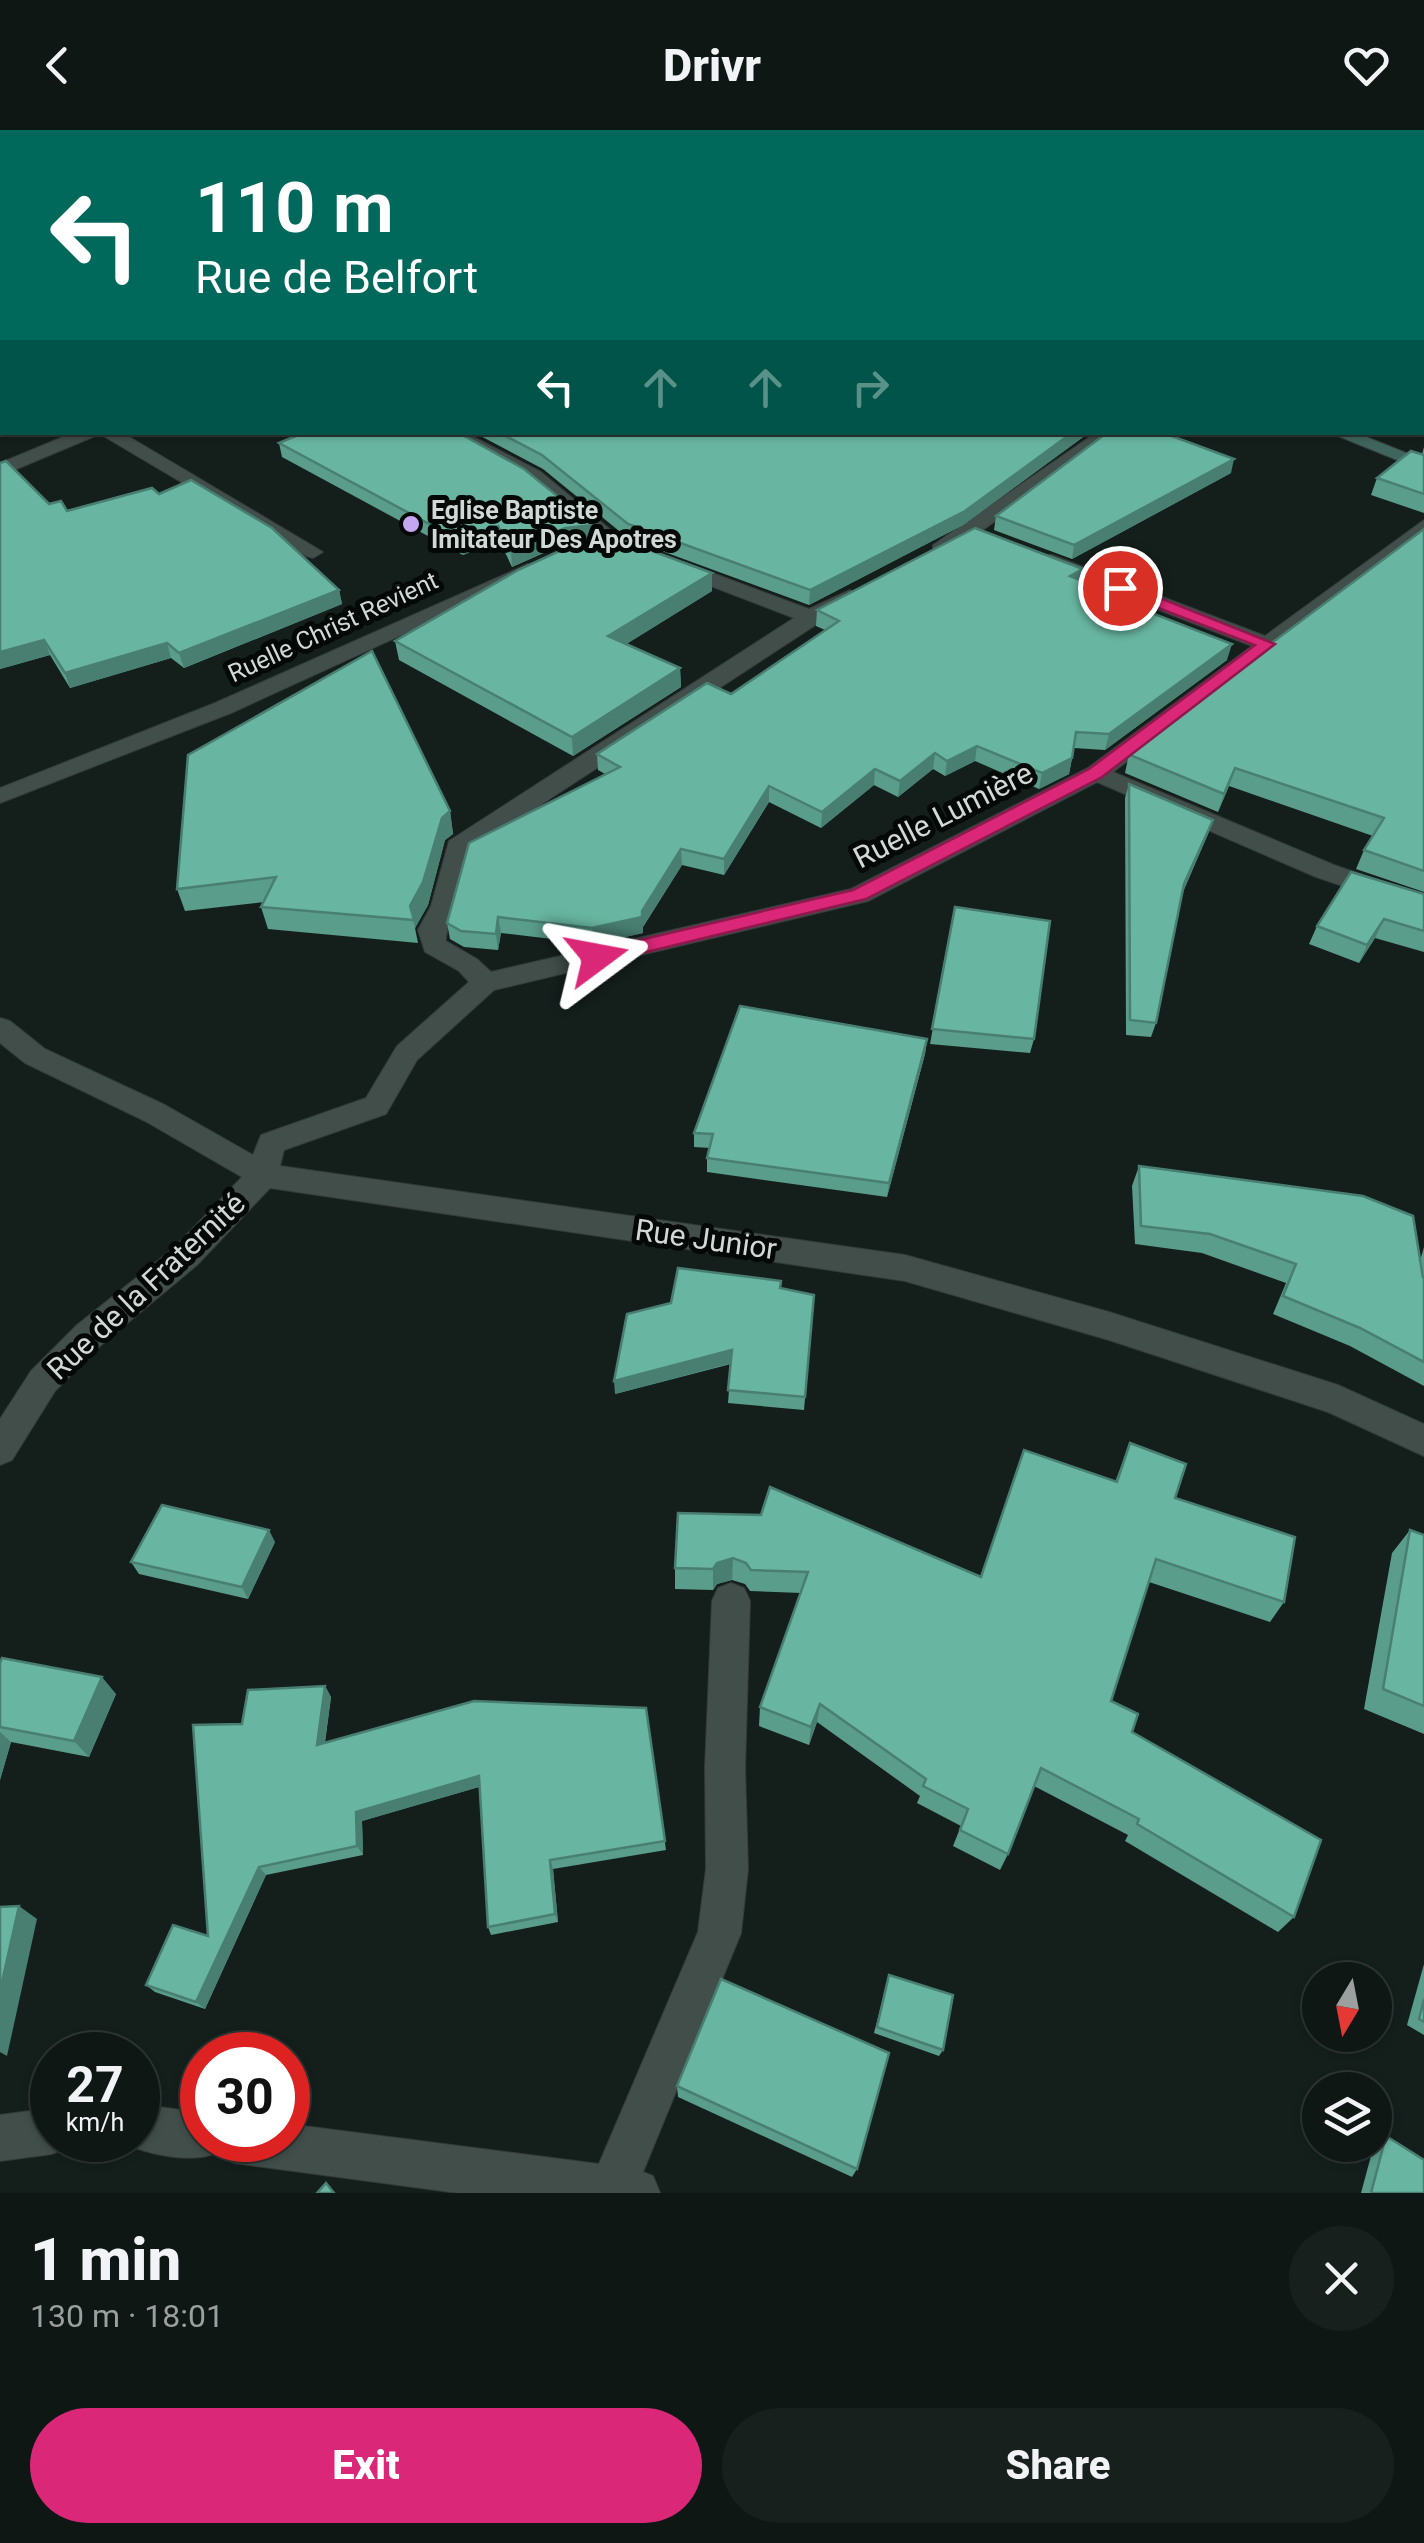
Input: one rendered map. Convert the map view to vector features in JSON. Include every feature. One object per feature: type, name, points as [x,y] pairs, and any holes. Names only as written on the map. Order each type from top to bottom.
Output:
[{"type":"main road","points":[[1345,435],[1424,466]]},
{"type":"street","points":[[0,470],[85,435]]},
{"type":"street","points":[[113,435],[313,552]]},
{"type":"street","points":[[456,435],[534,476],[620,546],[810,617]]},
{"type":"street","points":[[924,557],[981,535],[1077,453],[1105,435]]},
{"type":"street","name":"Ruelle Lumière","points":[[262,1175],[271,1143],[376,1106],[407,1053],[485,983],[859,894],[1096,773],[1424,526]]},
{"type":"street","points":[[590,549],[620,546]]},
{"type":"street","points":[[1028,552],[1267,644]]},
{"type":"street","name":"Ruelle Christ Revient","points":[[0,796],[223,708],[540,565]]},
{"type":"street","points":[[485,983],[468,965],[434,946],[431,930],[444,906],[458,846],[810,617],[875,583]]},
{"type":"street","points":[[1096,773],[1325,871],[1424,906]]},
{"type":"street","name":"Rue Junior","points":[[0,1028],[35,1056],[156,1113],[262,1175],[905,1268],[1108,1326],[1338,1400],[1424,1441]]},
{"type":"street","name":"Rue de la Fraternité","points":[[0,1449],[43,1381],[88,1335],[186,1256],[262,1175]]},
{"type":"street","points":[[310,2150],[624,2192],[719,1933],[727,1869],[731,1601]]},
{"type":"street","points":[[0,2138],[30,2134]]},
{"type":"building","points":[[298,435],[462,435],[524,469],[593,525],[565,528],[511,552],[498,526],[461,541],[279,443]]},
{"type":"building","points":[[504,435],[1069,435],[965,511],[810,590],[628,524],[542,455]]},
{"type":"building","points":[[1104,435],[1169,435],[1234,459],[1074,545],[996,516]]},
{"type":"building","points":[[1411,451],[1424,455],[1424,494],[1377,478]]},
{"type":"building","points":[[6,461],[49,504],[61,501],[67,511],[152,488],[159,494],[191,480],[272,528],[339,590],[179,653],[167,643],[65,673],[44,640],[0,652],[0,463]]},
{"type":"building","points":[[975,528],[1083,569],[1070,576],[1110,592],[1105,595],[1232,644],[1109,734],[1076,732],[1072,758],[1042,773],[977,746],[947,761],[935,753],[900,781],[875,769],[822,812],[769,786],[724,859],[681,849],[642,917],[592,928],[498,917],[496,934],[461,931],[447,923],[469,843],[620,767],[597,754],[707,683],[731,694],[839,621],[817,610]]},
{"type":"building","points":[[1424,529],[1424,871],[1364,850],[1384,818],[1235,768],[1224,794],[1130,755],[1130,749]]},
{"type":"building","points":[[617,538],[712,573],[608,636],[680,668],[572,737],[395,641],[520,569],[579,542]]},
{"type":"building","points":[[372,651],[450,811],[442,818],[423,882],[410,906],[414,920],[261,907],[276,877],[177,889],[188,755]]},
{"type":"building","points":[[1129,784],[1213,820],[1184,884],[1156,1023],[1130,1020]]},
{"type":"building","points":[[1351,872],[1424,894],[1424,931],[1384,919],[1367,945],[1317,926]]},
{"type":"building","points":[[955,907],[1050,921],[1034,1039],[932,1029]]},
{"type":"building","points":[[740,1006],[927,1039],[889,1183],[707,1158],[713,1134],[694,1133]]},
{"type":"building","points":[[1139,1166],[1363,1196],[1413,1216],[1423,1278],[1424,1275],[1424,1362],[1360,1328],[1283,1296],[1296,1264],[1210,1234],[1141,1226]]},
{"type":"building","points":[[678,1268],[781,1281],[780,1288],[814,1295],[805,1397],[728,1390],[732,1350],[614,1381],[627,1314],[671,1303]]},
{"type":"building","points":[[1130,1443],[1186,1464],[1175,1498],[1295,1537],[1284,1602],[1156,1559],[1111,1701],[1138,1714],[1132,1732],[1321,1840],[1294,1917],[1137,1824],[1139,1819],[1041,1768],[1008,1854],[960,1830],[968,1809],[923,1786],[926,1779],[820,1704],[811,1727],[760,1707],[808,1572],[751,1570],[746,1563],[733,1558],[717,1563],[713,1569],[675,1568],[678,1513],[761,1515],[770,1487],[981,1577],[1024,1450],[1117,1482]]},
{"type":"building","points":[[162,1505],[269,1530],[242,1587],[131,1562]]},
{"type":"building","points":[[1410,1530],[1424,1535],[1424,1706],[1383,1689]]},
{"type":"building","points":[[2,1658],[102,1677],[74,1741],[0,1727]]},
{"type":"building","points":[[325,1686],[317,1745],[474,1701],[646,1708],[665,1841],[550,1860],[555,1914],[488,1927],[479,1776],[356,1812],[357,1846],[259,1867],[196,2002],[146,1985],[173,1925],[208,1936],[193,1725],[242,1724],[248,1690]]},
{"type":"building","points":[[19,1906],[0,1991],[0,1907]]},
{"type":"building","points":[[889,1975],[953,1995],[943,2050],[877,2027]]},
{"type":"building","points":[[721,1979],[889,2053],[857,2169],[677,2086]]},
{"type":"building","points":[[1392,2140],[1424,2160],[1424,2193],[1371,2193],[1379,2162],[1392,2162]]},
{"type":"building","points":[[326,2183],[334,2193],[317,2193]]},
{"type":"place","name":"Eglise Baptiste Imitateur Des Apotres","points":[[411,524]]},
{"type":"route","points":[[597,957],[859,894],[1096,773],[1267,644],[1120,588]]}]
